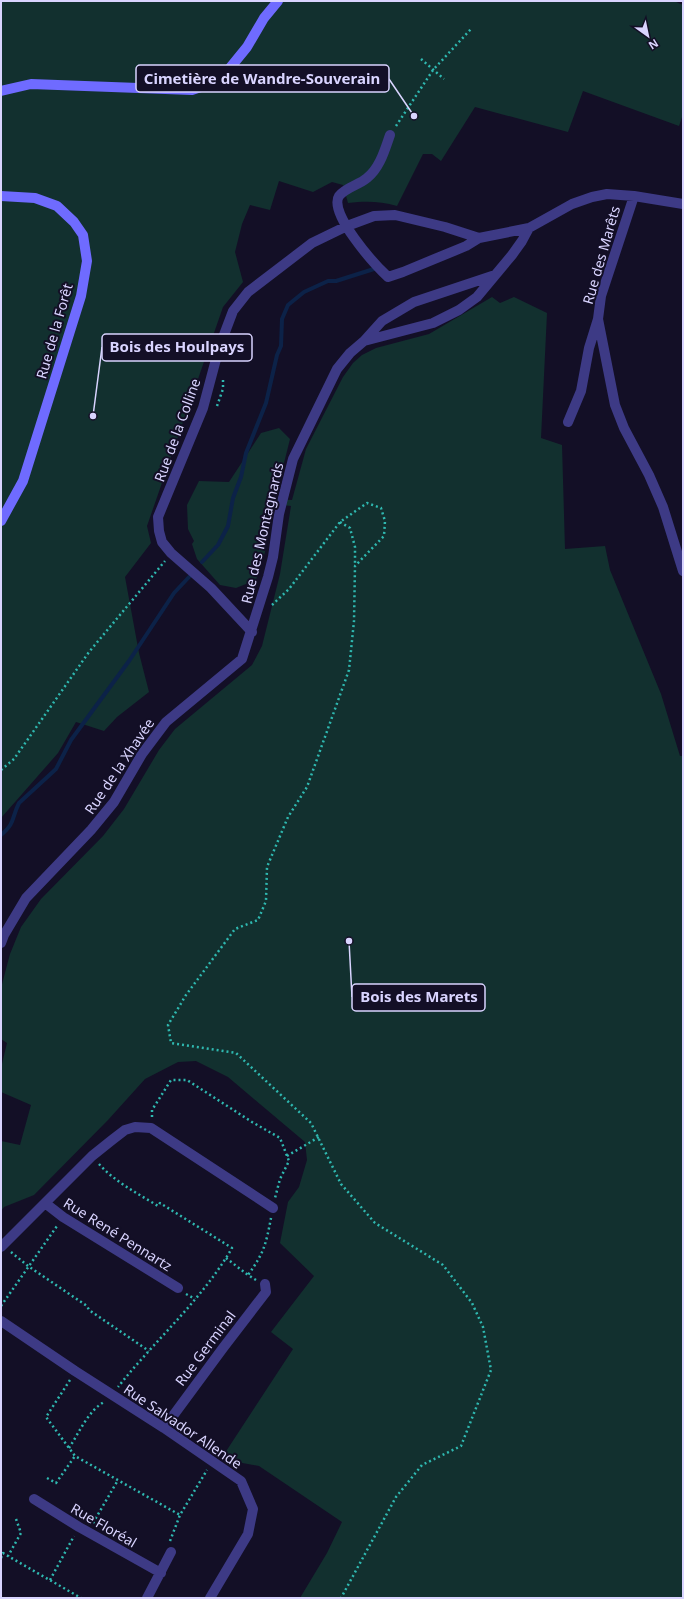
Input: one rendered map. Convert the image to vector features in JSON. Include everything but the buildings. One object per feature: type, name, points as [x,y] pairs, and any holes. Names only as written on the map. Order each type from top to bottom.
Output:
[{"type":"main road","points":[[1,91],[31,84],[192,90],[210,84],[226,74],[248,47],[264,18],[278,1]]},
{"type":"main road","name":"Rue de la Forêt","points":[[1,196],[34,198],[57,206],[74,222],[83,235],[87,261],[81,296],[23,481],[1,521]]},
{"type":"street","points":[[390,135],[384,153],[373,173],[367,178],[343,191],[338,198],[337,208],[359,245],[378,268],[388,277],[466,246],[479,238]]},
{"type":"street","name":"Rue de la Colline","points":[[252,632],[211,588],[171,553],[162,542],[159,531],[158,517],[203,408],[219,348],[233,311],[248,292],[312,243],[347,226],[374,216],[395,215],[445,227],[479,238],[529,228],[572,204],[592,197],[607,194],[634,196],[683,204]]},
{"type":"street","name":"Rue des Marêts","points":[[634,196],[601,296],[598,320],[615,405],[624,428],[649,475],[663,507],[683,571]]},
{"type":"street","name":"Rue des Montagnards","points":[[364,341],[433,322],[459,310],[477,298],[515,251],[529,228]]},
{"type":"street","name":"Rue des Montagnards","points":[[252,632],[273,557],[279,514],[293,459],[337,369],[350,353],[364,341],[382,321],[414,302],[495,275]]},
{"type":"street","points":[[568,422],[581,391],[589,348],[598,320]]},
{"type":"street","name":"Rue de la Xhavée","points":[[1,943],[4,935],[26,898],[91,830],[114,802],[142,754],[166,722],[242,660],[252,632]]},
{"type":"street","points":[[2,1246],[92,1156],[126,1130],[135,1127],[151,1128],[273,1208]]},
{"type":"street","name":"Rue René Pennartz","points":[[45,1203],[63,1217],[178,1288]]},
{"type":"street","name":"Rue Germinal","points":[[164,1428],[266,1292],[266,1284]]},
{"type":"street","name":"Rue Salvador Allende","points":[[1,1321],[164,1428],[241,1481],[254,1509],[248,1534],[210,1598]]},
{"type":"street","name":"Rue Floréal","points":[[34,1500],[161,1573]]},
{"type":"street","points":[[147,1598],[171,1552]]},
{"type":"path","points":[[390,135],[433,70],[471,29]]},
{"type":"path","points":[[421,59],[444,80]]},
{"type":"path","points":[[258,611],[268,608],[289,589],[340,522],[367,503],[381,508],[386,521],[384,536],[355,566]]},
{"type":"path","points":[[340,522],[350,528],[355,548],[354,621],[349,670],[307,787],[288,817],[267,867],[266,901],[258,920],[235,929],[186,995],[168,1024],[170,1043],[236,1053],[311,1124],[319,1137],[341,1184],[375,1223],[443,1265],[472,1303],[483,1327],[491,1370],[461,1446],[422,1464],[417,1470],[396,1497],[341,1598]]},
{"type":"path","points":[[1,770],[14,759],[89,652],[171,553]]},
{"type":"path","points":[[151,1128],[152,1110],[170,1080],[187,1080],[252,1122],[280,1138],[289,1161],[280,1179],[267,1239],[261,1257],[248,1275]]},
{"type":"path","points":[[287,1156],[319,1137]]},
{"type":"path","points":[[1,1306],[63,1217]]},
{"type":"path","points":[[2,1246],[149,1351]]},
{"type":"path","points":[[226,1258],[258,1282],[266,1284]]},
{"type":"path","points":[[75,1371],[46,1417],[75,1456],[180,1515]]},
{"type":"path","points":[[69,1448],[90,1416],[99,1405],[105,1402],[112,1395]]},
{"type":"path","points":[[47,1478],[56,1483],[75,1456]]},
{"type":"path","points":[[171,1552],[169,1545],[174,1528],[206,1471]]},
{"type":"path","points":[[50,1580],[118,1480]]},
{"type":"path","points":[[8,1556],[21,1533],[16,1519]]},
{"type":"path","points":[[1,1558],[3,1553],[81,1598]]},
{"type":"path","points":[[73,1598],[75,1594]]},
{"type":"green space","points":[[1,1],[674,1],[683,5],[683,114],[679,126],[583,91],[568,132],[475,107],[441,161],[432,154],[423,154],[397,206],[372,202],[348,203],[343,185],[332,182],[313,192],[279,181],[270,210],[250,205],[242,224],[235,252],[243,282],[223,307],[147,526],[151,543],[125,577],[139,653],[149,692],[117,717],[104,731],[76,722],[58,753],[1,818]]},
{"type":"green space","points":[[492,297],[500,303],[514,297],[547,313],[541,438],[562,445],[565,549],[605,546],[610,570],[661,694],[680,756],[683,756],[683,1598],[300,1598],[327,1553],[342,1522],[259,1466],[221,1459],[293,1349],[271,1332],[314,1276],[280,1243],[288,1202],[299,1187],[307,1160],[305,1142],[228,1077],[196,1061],[178,1062],[145,1079],[108,1120],[34,1195],[4,1207],[1,1211],[1,1141],[20,1145],[31,1105],[1,1092],[1,1068],[7,1043],[1,1039],[1,988],[10,954],[21,927],[41,899],[103,836],[124,809],[159,750],[175,729],[252,665],[262,646],[280,574],[291,506],[274,504],[265,552],[256,580],[236,588],[220,585],[197,559],[192,544],[194,541],[188,529],[187,505],[199,481],[229,482],[261,433],[279,428],[290,439],[275,499],[292,500],[306,449],[343,377],[353,363],[362,355],[376,348],[429,334]]},
{"type":"waterway","points":[[202,562],[218,545],[228,526],[233,498],[241,477],[246,453],[266,403],[277,355],[281,346],[282,319],[288,305],[304,292],[328,281],[336,281],[377,268]]},
{"type":"waterway","points":[[1,835],[9,827],[19,803],[56,769],[71,740],[129,661],[174,593],[189,577]]},
{"type":"place","name":"Cimetière de Wandre-Souverain","points":[[414,116]]},
{"type":"place","name":"Bois des Houlpays","points":[[93,416]]},
{"type":"place","name":"Bois des Marets","points":[[349,941]]}]
